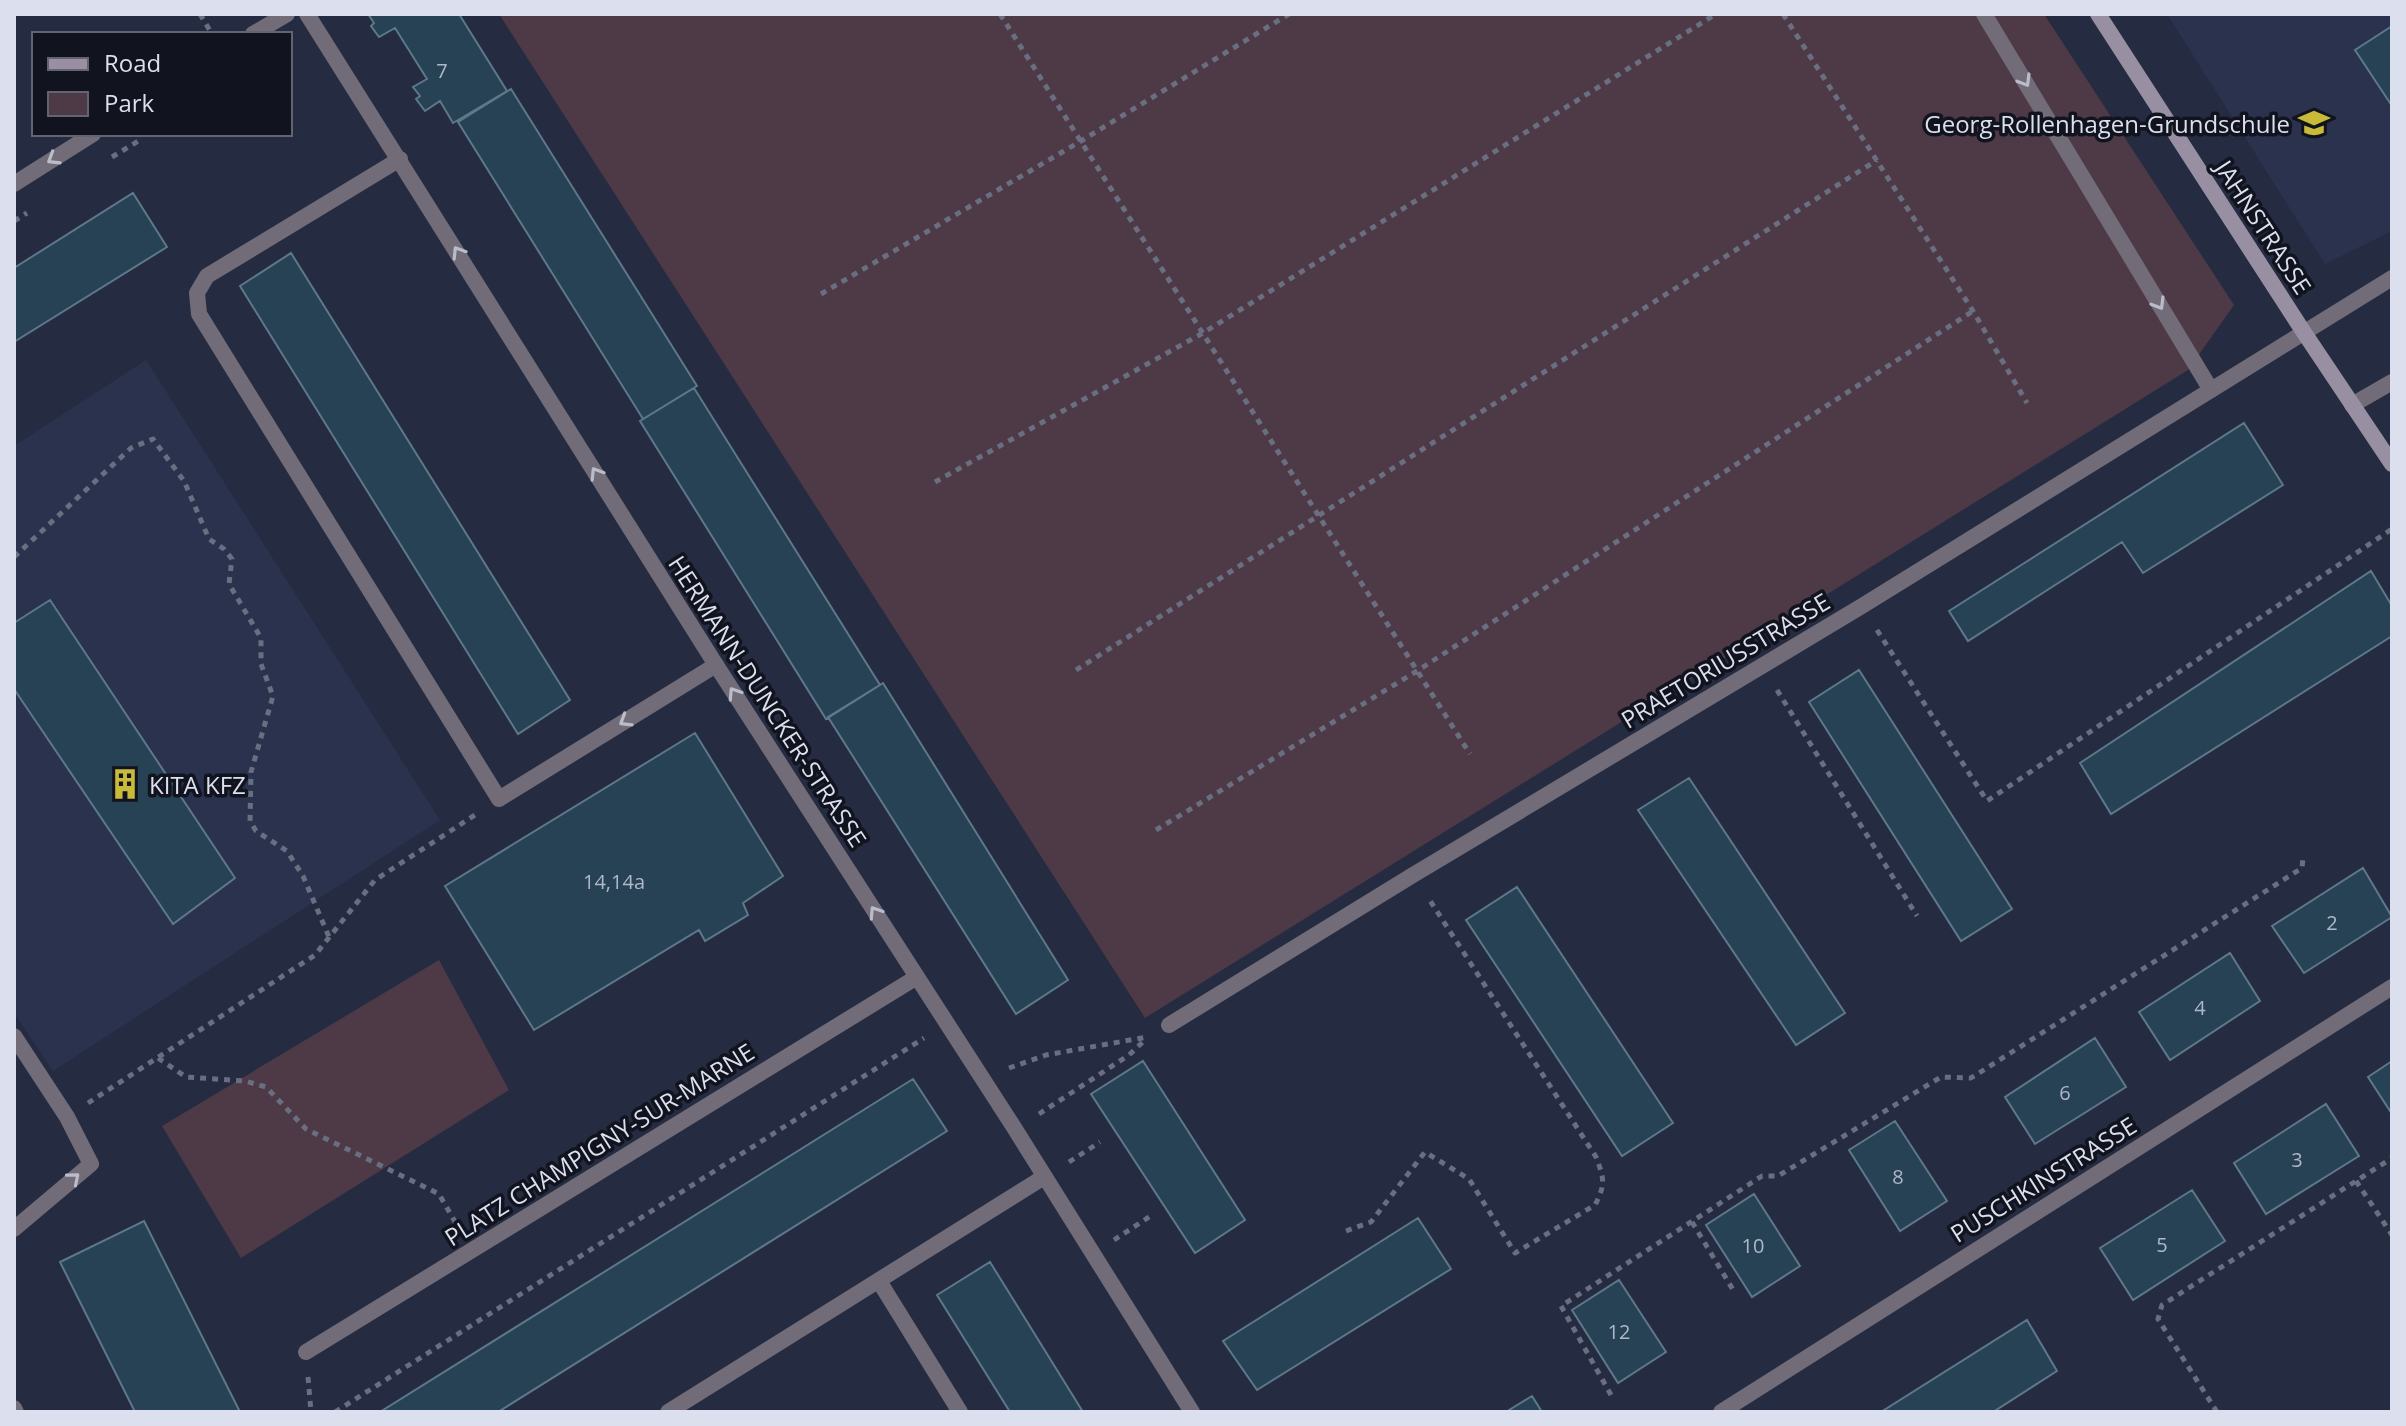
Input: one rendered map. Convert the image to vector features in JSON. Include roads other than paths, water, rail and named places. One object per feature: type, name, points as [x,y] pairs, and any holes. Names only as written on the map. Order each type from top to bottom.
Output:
[{"type":"main road","name":"JAHNSTRASSE","points":[[2098,14],[2392,464]]},
{"type":"street","points":[[256,32],[287,14]]},
{"type":"street","name":"HERMANN-DUNCKER-STRASSE","points":[[307,14],[716,665],[1015,1129],[1192,1412]]},
{"type":"street","points":[[1984,14],[2211,390]]},
{"type":"street","points":[[14,184],[90,136]]},
{"type":"street","points":[[400,159],[207,276],[197,293],[199,314],[499,799],[716,665]]},
{"type":"street","name":"PRAETORIUSSTRASSE","points":[[1169,1025],[1862,606],[2392,278]]},
{"type":"street","points":[[2352,405],[2392,382]]},
{"type":"street","name":"PLATZ CHAMPIGNY-SUR-MARNE","points":[[306,1352],[917,977]]},
{"type":"street","name":"PUSCHKINSTRASSE","points":[[1721,1412],[2392,987]]},
{"type":"street","points":[[14,1036],[67,1117],[91,1164],[14,1229]]},
{"type":"street","points":[[668,1412],[1044,1177]]},
{"type":"street","points":[[879,1281],[960,1412]]},
{"type":"place","name":"Georg-Rollenhagen-Grundschule","points":[[2314,123]]},
{"type":"place","name":"KITA KFZ","points":[[125,784]]}]
